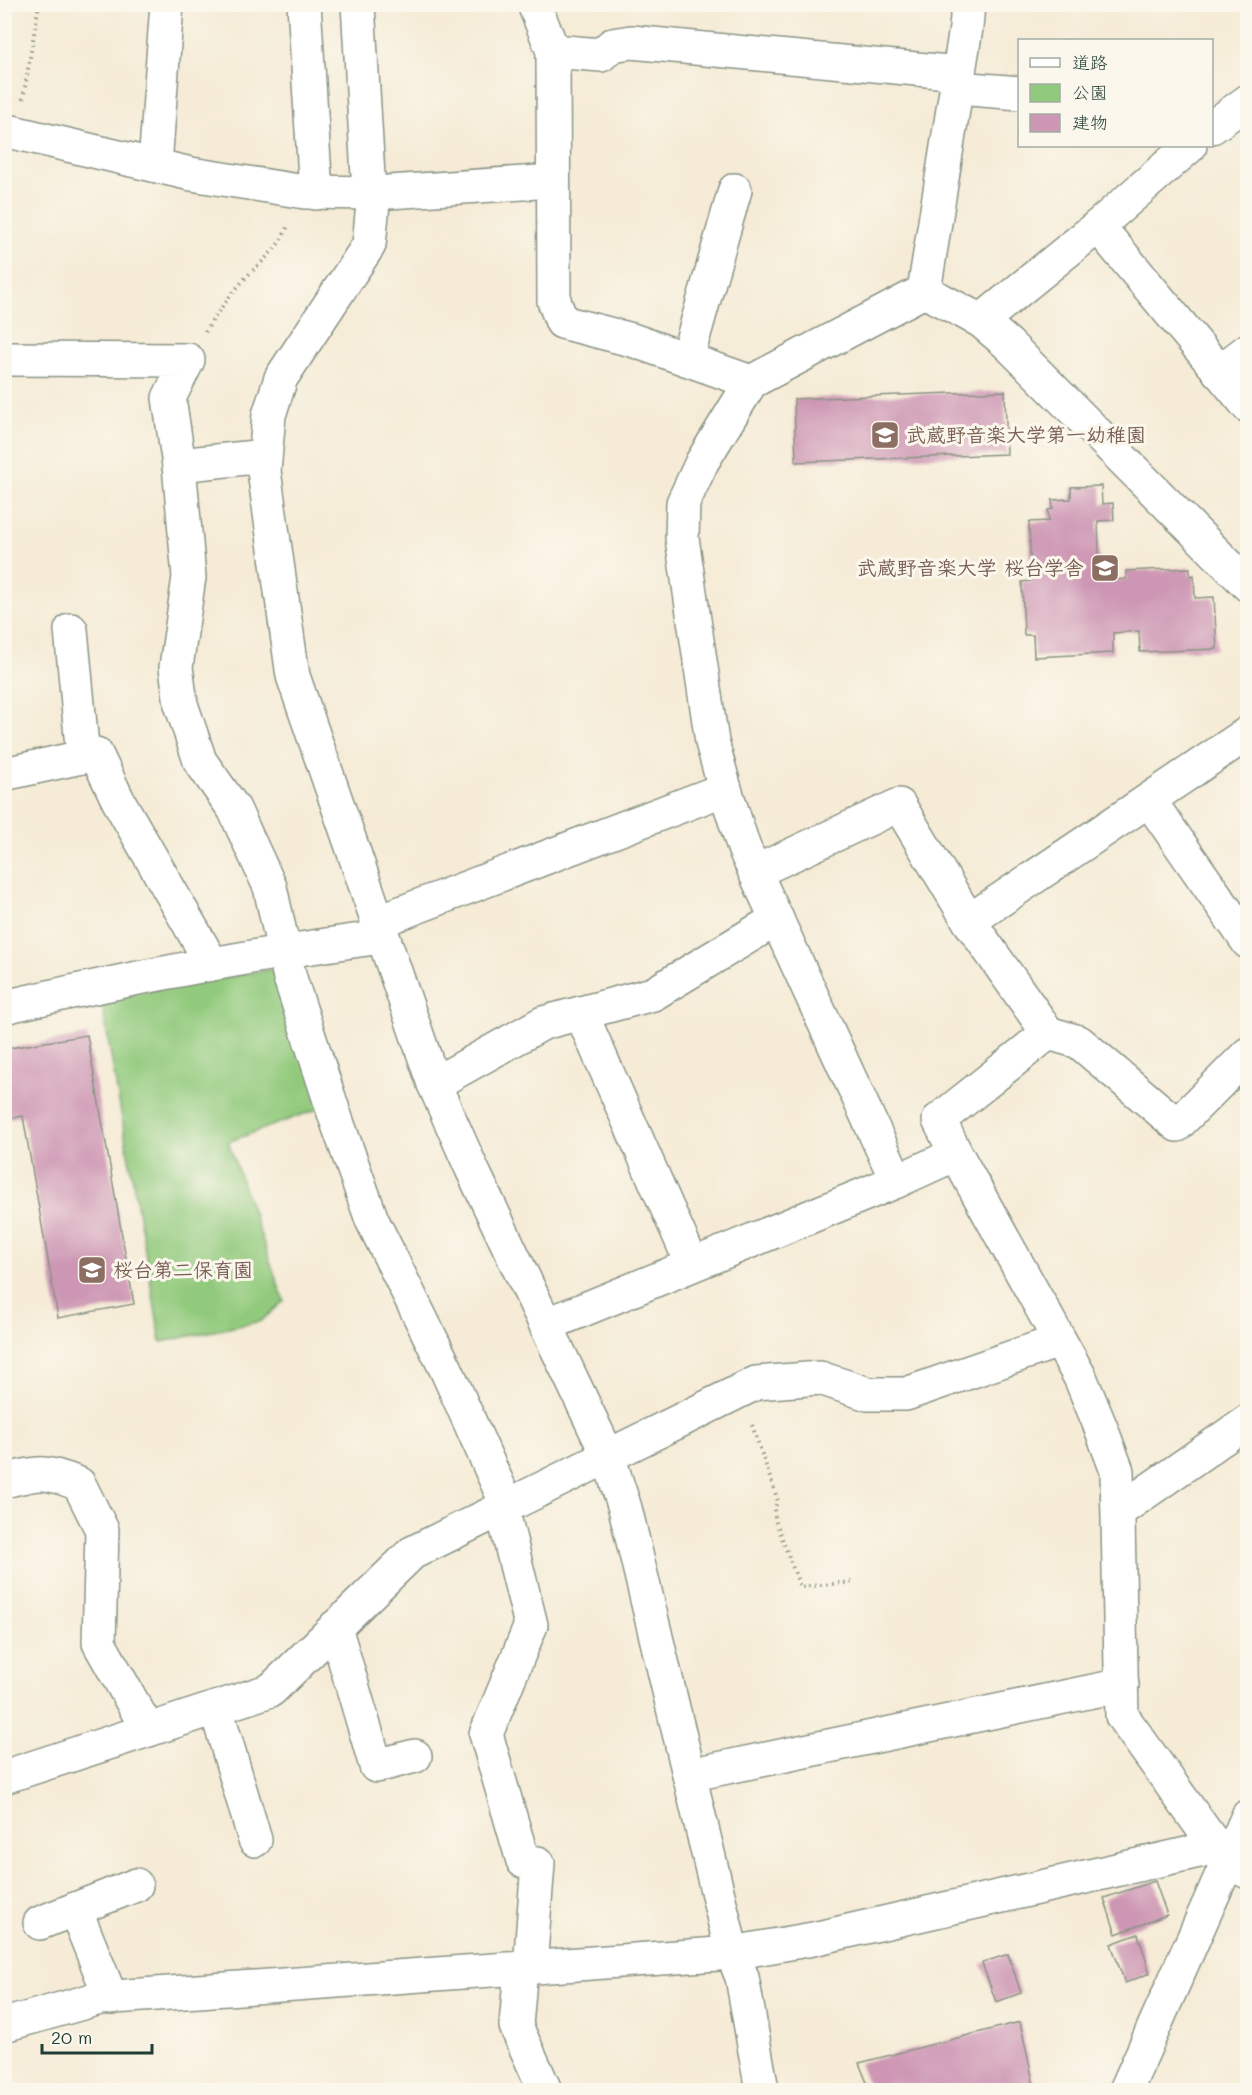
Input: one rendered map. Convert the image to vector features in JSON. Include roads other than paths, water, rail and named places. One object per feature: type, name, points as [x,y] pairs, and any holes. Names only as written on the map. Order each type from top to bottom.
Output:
[{"type":"street","points":[[155,165],[167,4]]},
{"type":"street","points":[[304,4],[316,193]]},
{"type":"street","points":[[358,4],[371,193],[369,245],[281,378],[269,415],[265,456],[264,471],[293,676],[434,1084],[608,1455],[625,1509],[732,1953],[742,1977],[762,2091]]},
{"type":"street","points":[[534,4],[552,51],[554,301],[562,322],[633,340],[751,382]]},
{"type":"street","points":[[924,291],[968,4]]},
{"type":"street","points":[[552,51],[601,56],[612,45],[631,42],[958,81],[1018,93]]},
{"type":"street","points":[[1213,126],[1248,101]]},
{"type":"street","points":[[11,131],[192,174],[316,193],[371,193],[553,181]]},
{"type":"street","points":[[981,321],[1098,226],[1189,147]]},
{"type":"street","points":[[687,359],[735,190]]},
{"type":"street","points":[[1098,226],[1248,406]]},
{"type":"street","points":[[924,291],[981,321],[1008,344],[1248,585]]},
{"type":"street","points":[[897,1180],[744,848],[725,789],[712,742],[685,561],[682,538],[683,502],[702,462],[751,382],[924,291]]},
{"type":"street","points":[[1219,372],[1248,350]]},
{"type":"street","points":[[4,359],[188,360],[169,398],[179,465],[189,578],[176,667],[181,704],[200,761],[234,809],[270,887],[290,978],[372,1220],[446,1369],[503,1496],[502,1508],[531,1625],[486,1734],[523,1861],[538,1863],[516,2026],[545,2091]]},
{"type":"street","points":[[179,465],[265,456]]},
{"type":"street","points":[[71,630],[83,757]]},
{"type":"street","points":[[969,921],[1248,733]]},
{"type":"street","points":[[4,774],[96,754],[118,800],[212,964]]},
{"type":"street","points":[[4,1007],[379,929],[725,789]]},
{"type":"street","points":[[1149,800],[1248,942]]},
{"type":"street","points":[[755,872],[899,805],[969,921],[1048,1032],[1079,1042],[1177,1125],[1248,1054]]},
{"type":"street","points":[[434,1084],[543,1023],[653,994],[777,919]]},
{"type":"street","points":[[581,1012],[692,1264]]},
{"type":"street","points":[[1048,1032],[939,1119],[956,1154],[1080,1377],[1117,1471],[1122,1716],[1230,1860]]},
{"type":"street","points":[[546,1325],[956,1154]]},
{"type":"street","points":[[4,1777],[271,1690],[411,1553],[756,1383],[820,1378],[868,1394],[906,1394],[1059,1341]]},
{"type":"street","points":[[1119,1511],[1248,1421]]},
{"type":"street","points":[[4,1481],[44,1473],[53,1474],[78,1484],[102,1530],[99,1643],[148,1730]]},
{"type":"street","points":[[336,1627],[376,1766],[416,1756]]},
{"type":"street","points":[[689,1775],[1122,1685]]},
{"type":"street","points":[[216,1708],[255,1840]]},
{"type":"street","points":[[1126,2091],[1248,1816]]},
{"type":"street","points":[[4,2025],[100,1998],[732,1953],[1230,1860]]},
{"type":"street","points":[[40,1923],[136,1885]]},
{"type":"street","points":[[75,1909],[111,1998]]},
{"type":"place","name":"武蔵野音楽大学第一幼稚園","points":[[885,435]]},
{"type":"place","name":"武蔵野音楽大学 桜台学舎","points":[[1105,568]]},
{"type":"place","name":"桜台第二保育園","points":[[92,1270]]}]
